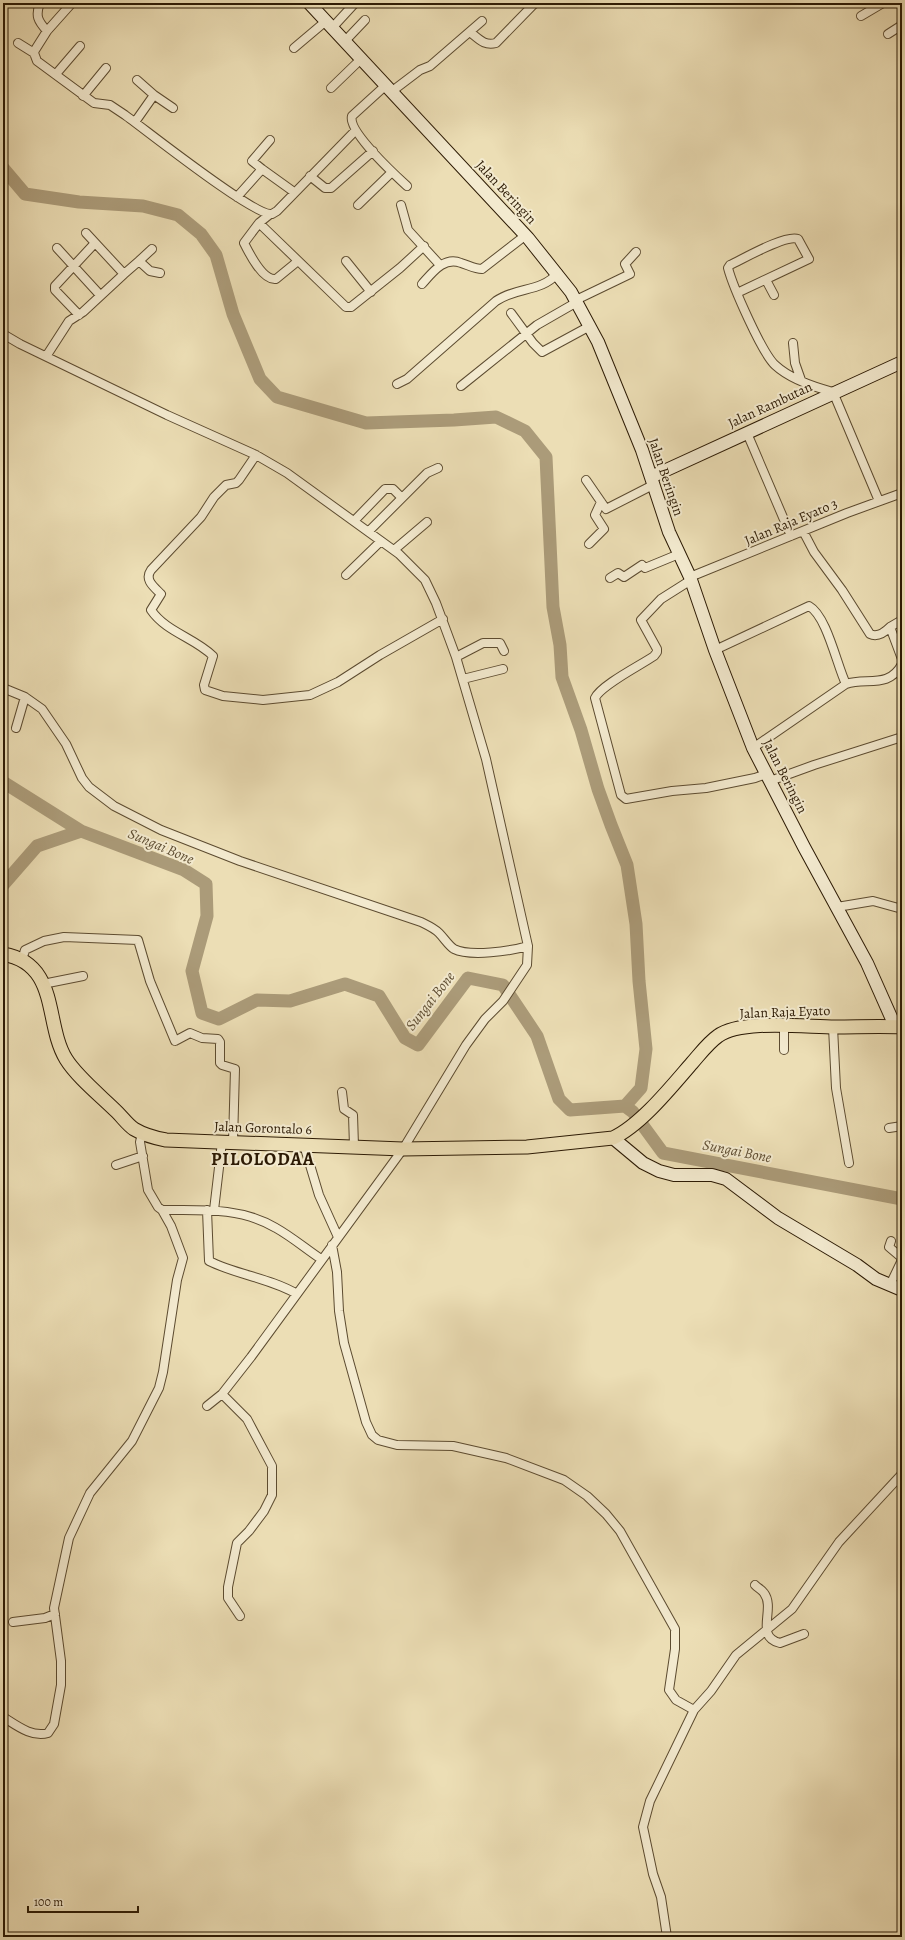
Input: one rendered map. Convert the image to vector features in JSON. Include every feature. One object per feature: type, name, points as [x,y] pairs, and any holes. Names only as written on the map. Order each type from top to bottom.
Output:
[{"type":"main road","points":[[3,954],[22,960]]},
{"type":"main road","name":"Jalan Gorontalo 6","points":[[22,960],[43,984],[50,1001],[60,1044],[66,1059],[129,1125],[142,1133],[166,1140],[403,1149],[527,1147],[617,1136]]},
{"type":"main road","name":"Jalan Raja Eyato","points":[[617,1136],[653,1106],[718,1036],[735,1029],[747,1027],[784,1026],[898,1026]]},
{"type":"street","points":[[40,3],[36,14],[37,20],[48,31]]},
{"type":"street","points":[[34,53],[48,31],[72,3]]},
{"type":"street","name":"Jalan Beringin","points":[[309,3],[526,235],[558,273],[576,301],[590,326],[642,450],[669,532],[690,579],[715,650],[753,748],[867,963],[898,1026]]},
{"type":"street","points":[[294,48],[329,25],[355,3]]},
{"type":"street","points":[[470,32],[482,42],[496,43],[535,3]]},
{"type":"street","points":[[861,16],[882,3]]},
{"type":"street","points":[[345,41],[365,20]]},
{"type":"street","points":[[407,186],[392,172],[355,131],[352,123],[352,116],[388,89],[420,70],[430,66],[482,21]]},
{"type":"street","points":[[888,34],[902,25]]},
{"type":"street","points":[[18,43],[34,53],[37,61],[94,103],[110,105],[237,197],[269,215]]},
{"type":"street","points":[[56,74],[80,46]]},
{"type":"street","points":[[330,88],[361,59]]},
{"type":"street","points":[[84,96],[106,68]]},
{"type":"street","points":[[137,80],[154,95],[173,108]]},
{"type":"street","points":[[134,122],[154,95]]},
{"type":"street","points":[[298,261],[276,279],[271,279],[265,275],[244,243],[259,223],[277,211],[355,131]]},
{"type":"street","points":[[270,140],[252,161],[294,192]]},
{"type":"street","points":[[310,176],[325,188],[331,188],[373,151]]},
{"type":"street","points":[[237,197],[262,169]]},
{"type":"street","points":[[358,205],[392,172]]},
{"type":"street","points":[[401,205],[408,230],[440,265]]},
{"type":"street","points":[[259,223],[344,307],[351,307],[371,292],[424,246]]},
{"type":"street","points":[[86,233],[124,274]]},
{"type":"street","points":[[422,284],[440,265],[456,261],[482,269],[526,235]]},
{"type":"street","points":[[737,293],[809,259],[798,239],[792,238],[783,241],[730,265],[728,268],[729,273],[737,293],[761,343],[774,364],[786,373],[833,392],[879,501]]},
{"type":"street","points":[[79,315],[55,287],[95,243]]},
{"type":"street","points":[[57,248],[100,295]]},
{"type":"street","points":[[46,355],[66,325],[152,249]]},
{"type":"street","points":[[461,386],[506,352],[526,333],[576,301],[630,274],[625,264],[636,252]]},
{"type":"street","points":[[139,261],[150,270],[160,273]]},
{"type":"street","points":[[346,261],[371,292]]},
{"type":"street","points":[[397,384],[407,379],[496,301],[508,293],[544,285],[558,273]]},
{"type":"street","points":[[766,280],[774,295]]},
{"type":"street","points":[[511,313],[542,352],[590,326]]},
{"type":"street","points":[[3,334],[20,344],[46,355],[167,415],[256,455],[287,473],[355,520],[412,565],[424,580],[443,619],[463,679],[486,759],[528,946],[527,965],[503,1001],[485,1019],[466,1045],[403,1149],[222,1394],[206,1406]]},
{"type":"street","points":[[793,343],[795,363],[801,380]]},
{"type":"street","name":"Jalan Rambutan","points":[[652,481],[833,392],[902,362]]},
{"type":"street","points":[[747,433],[791,536]]},
{"type":"street","points":[[256,455],[239,480],[236,483],[226,485],[214,497],[200,517],[148,575],[150,582],[161,594],[152,607],[151,610],[153,613],[162,621],[213,656],[204,685],[205,690],[223,696],[263,700],[310,695],[338,682],[380,655],[443,619]]},
{"type":"street","points":[[369,531],[427,473],[438,468]]},
{"type":"street","points":[[586,480],[606,509],[652,481]]},
{"type":"street","points":[[355,520],[386,489],[393,489],[402,498]]},
{"type":"street","name":"Jalan Raja Eyato 3","points":[[768,777],[706,788],[672,790],[627,799],[623,798],[595,698],[597,694],[613,682],[654,656],[657,652],[641,620],[642,617],[661,599],[690,579],[803,531],[902,493]]},
{"type":"street","points":[[589,544],[604,529],[595,515],[601,502]]},
{"type":"street","points":[[394,550],[427,522]]},
{"type":"street","points":[[803,531],[814,552],[842,590],[870,634],[875,636],[884,633],[890,627],[902,620]]},
{"type":"street","points":[[346,575],[381,541]]},
{"type":"street","points":[[610,578],[618,573],[624,577],[642,565],[645,568],[679,554]]},
{"type":"street","points":[[715,650],[809,606],[819,618],[834,647],[846,684]]},
{"type":"street","points":[[890,627],[902,659]]},
{"type":"street","points":[[456,657],[488,642],[500,643],[504,651]]},
{"type":"street","points":[[753,748],[846,684],[854,681],[873,682],[888,678],[898,672],[902,664]]},
{"type":"street","points":[[463,679],[503,669]]},
{"type":"street","points":[[3,688],[25,697],[42,709],[66,744],[82,778],[89,788],[114,806],[154,827],[240,861],[421,922],[438,932],[454,949],[464,952],[478,952],[518,949],[528,946]]},
{"type":"street","points":[[16,728],[25,697]]},
{"type":"street","points":[[768,777],[850,755],[902,737]]},
{"type":"street","points":[[837,907],[873,901],[902,909]]},
{"type":"street","points":[[22,960],[25,950],[49,940],[70,937],[138,940],[150,981],[175,1041],[190,1033],[202,1038],[218,1039],[220,1042],[220,1064],[235,1068],[228,1142],[211,1210],[209,1261],[235,1272],[286,1287],[297,1294]]},
{"type":"street","points":[[43,984],[83,976]]},
{"type":"street","points":[[784,1026],[784,1050]]},
{"type":"street","points":[[833,1027],[836,1088],[849,1163]]},
{"type":"street","points":[[342,1092],[344,1108],[353,1115],[354,1146]]},
{"type":"street","points":[[889,1128],[902,1126]]},
{"type":"street","points":[[3,1717],[30,1733],[44,1734],[51,1730],[54,1724],[61,1685],[61,1661],[55,1614],[56,1593],[69,1538],[85,1502],[98,1481],[132,1440],[160,1382],[166,1357],[176,1280],[183,1258],[172,1226],[148,1190],[140,1142],[142,1133]]},
{"type":"street","points":[[617,1136],[643,1163],[659,1171],[674,1175],[712,1175],[726,1179],[778,1218],[857,1265],[876,1279],[902,1290]]},
{"type":"street","points":[[304,1145],[319,1196],[338,1237]]},
{"type":"street","points":[[116,1166],[143,1156]]},
{"type":"street","points":[[162,1210],[211,1210],[236,1213],[275,1227],[321,1259]]},
{"type":"street","points":[[890,1286],[902,1259],[889,1247],[891,1242]]},
{"type":"street","points":[[332,1245],[337,1272],[339,1310],[344,1343],[366,1422],[372,1435],[378,1440],[397,1445],[453,1446],[506,1458],[564,1480],[587,1496],[606,1514],[620,1531],[675,1629],[676,1645],[669,1690],[676,1700],[694,1710]]},
{"type":"street","points":[[222,1394],[247,1419],[272,1466],[272,1495],[264,1511],[249,1531],[237,1543],[228,1598],[240,1616]]},
{"type":"street","points":[[667,1937],[661,1897],[653,1874],[643,1827],[650,1801],[694,1710],[711,1691],[736,1655],[792,1609],[839,1542],[902,1474]]},
{"type":"street","points":[[755,1585],[766,1595],[768,1609],[767,1631],[770,1639],[780,1643],[804,1634]]},
{"type":"street","points":[[13,1622],[45,1618],[55,1614]]},
{"type":"waterway","points":[[3,168],[25,194],[79,202],[143,206],[178,215],[201,234],[216,255],[233,314],[260,379],[277,397],[366,423],[496,417],[525,431],[546,457],[553,607],[560,645],[562,677],[581,730],[598,789],[627,865],[636,924],[639,981],[646,1049],[641,1088],[625,1106]]},
{"type":"waterway","name":"Sungai Bone","points":[[3,782],[81,831],[184,870],[206,884],[207,916],[192,971],[202,1013],[219,1019],[257,1000],[290,1001],[345,984],[379,996],[405,1038],[418,1045],[468,978],[503,985],[537,1036],[559,1099],[570,1110],[625,1106],[633,1112],[663,1153],[902,1199]]},
{"type":"waterway","points":[[3,885],[37,846],[81,831]]},
{"type":"district","name":"PILOLODAA","points":[[263,1159]]}]
